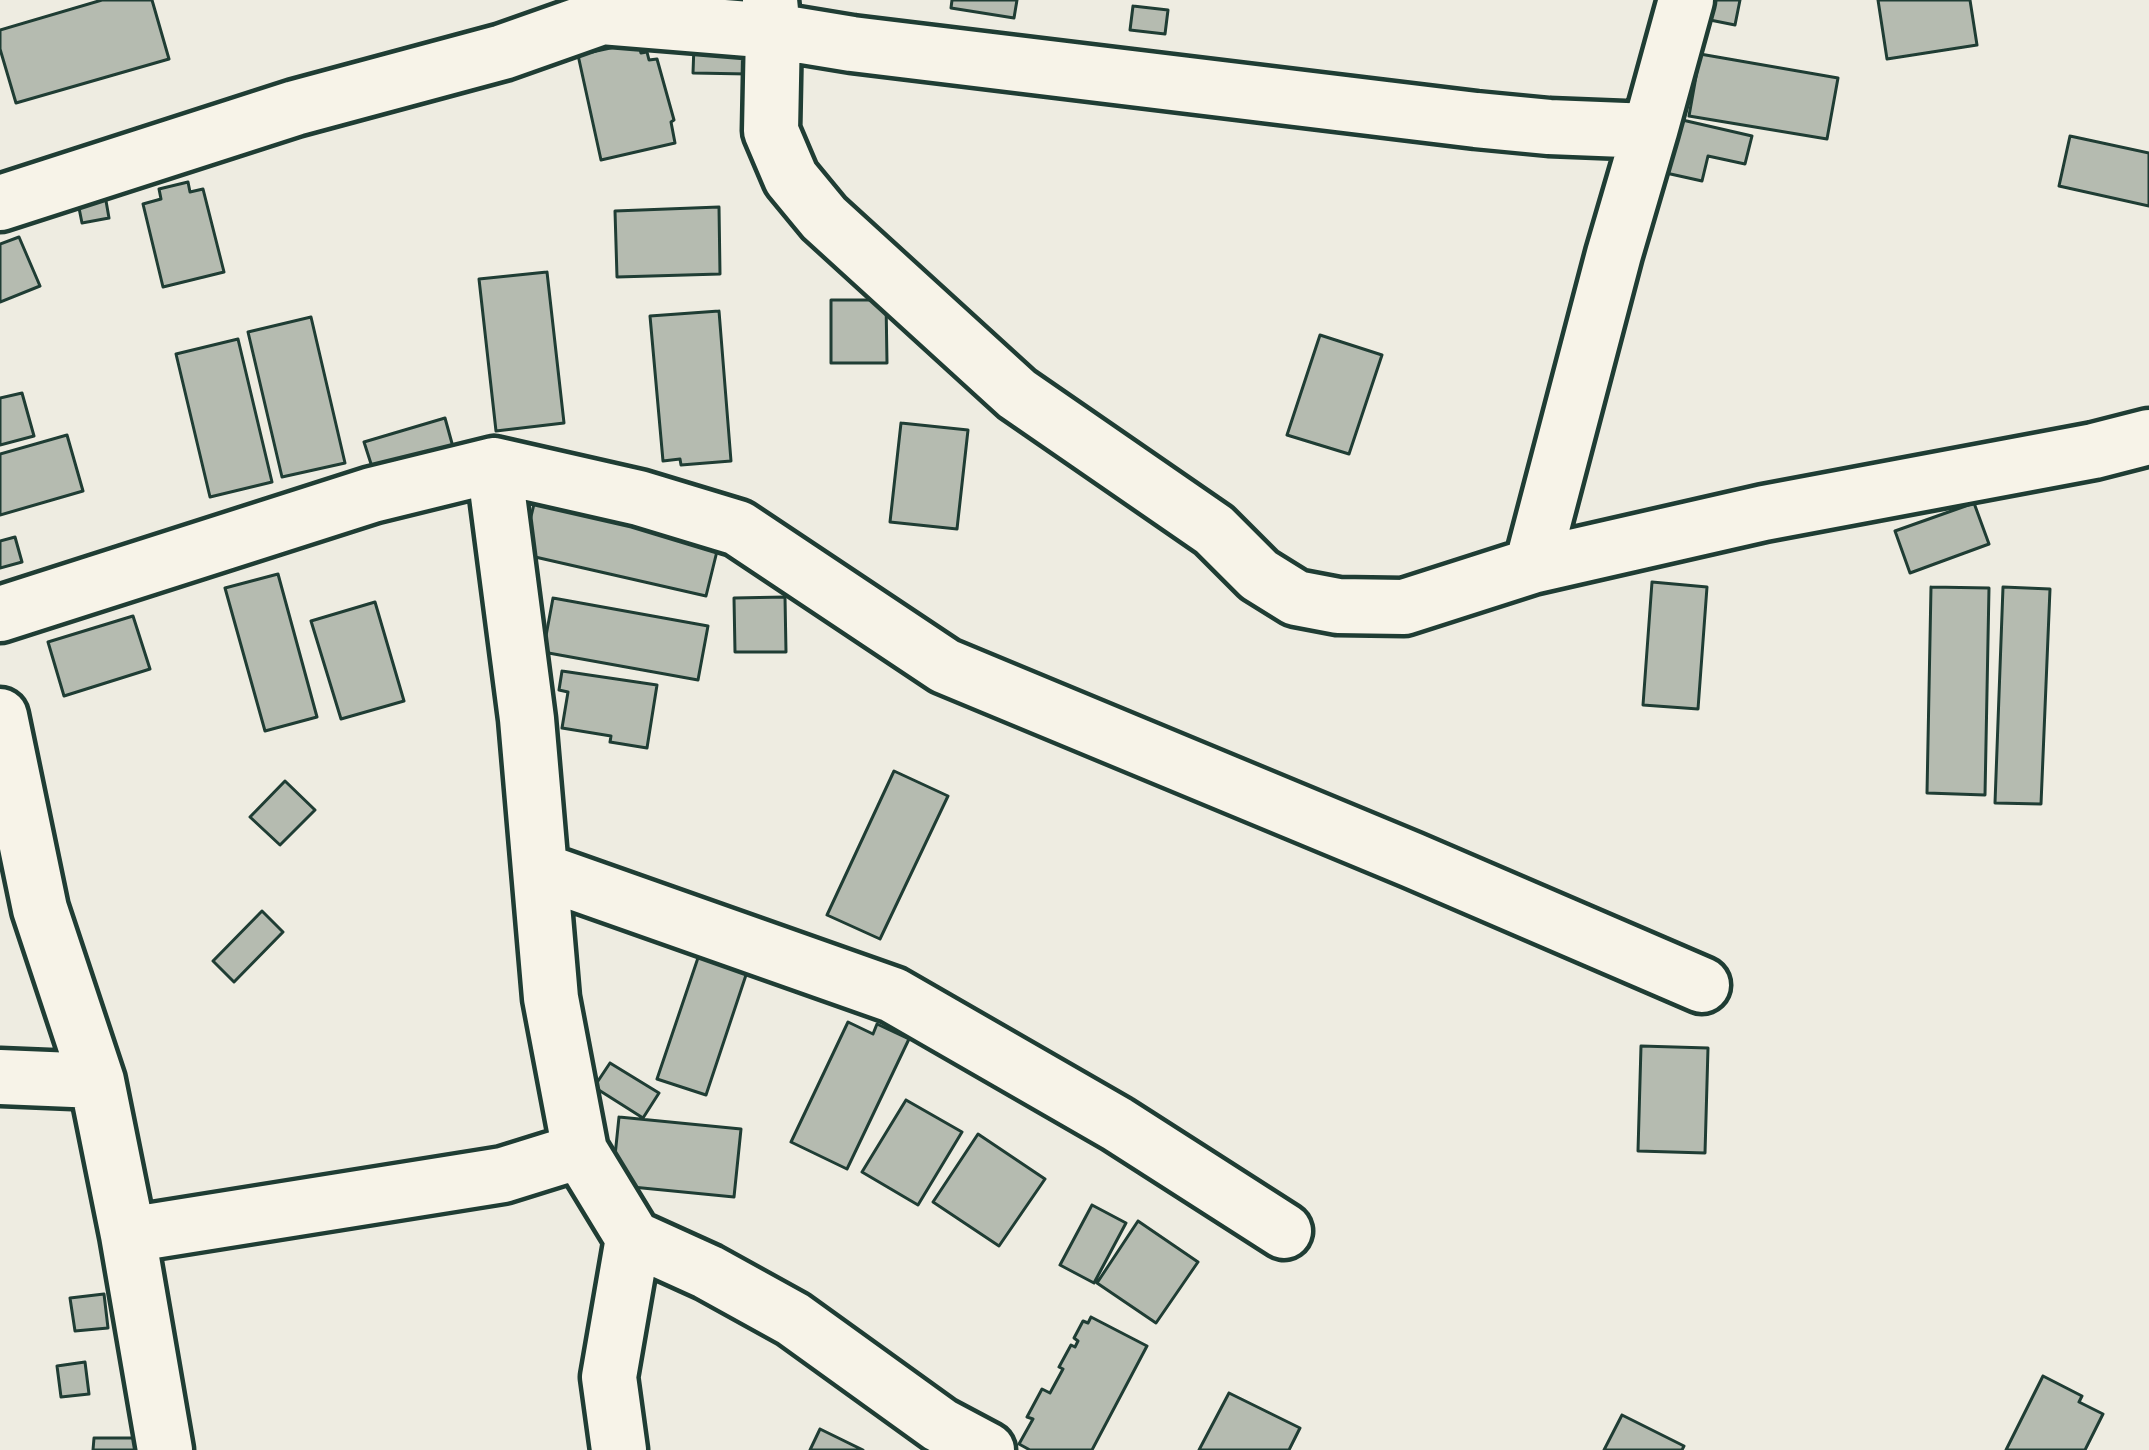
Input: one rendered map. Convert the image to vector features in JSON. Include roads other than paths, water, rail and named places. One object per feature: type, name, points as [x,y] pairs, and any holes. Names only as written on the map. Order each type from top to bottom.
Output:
[{"type":"street","points":[[1532,566],[1686,0]]},
{"type":"street","points":[[0,203],[295,107],[502,52],[602,16],[772,16],[875,47],[1477,120],[1650,131]]},
{"type":"street","points":[[772,16],[771,131],[791,178],[824,218],[1017,394],[1214,530],[1259,575],[1296,598],[1338,606],[1404,607],[1532,566],[1764,513],[2149,437]]},
{"type":"street","points":[[494,465],[515,610],[551,998],[580,1151],[633,1238],[793,1319],[940,1425],[987,1450]]},
{"type":"street","points":[[0,614],[372,495],[494,465],[639,498],[738,528],[945,666],[1702,985]]},
{"type":"street","points":[[0,716],[40,909],[97,1081],[165,1450]]},
{"type":"street","points":[[542,871],[893,995],[1117,1124],[1284,1231]]},
{"type":"street","points":[[0,1077],[97,1081]]},
{"type":"street","points":[[128,1235],[503,1175],[580,1151]]},
{"type":"street","points":[[619,1450],[609,1377],[633,1238]]}]
